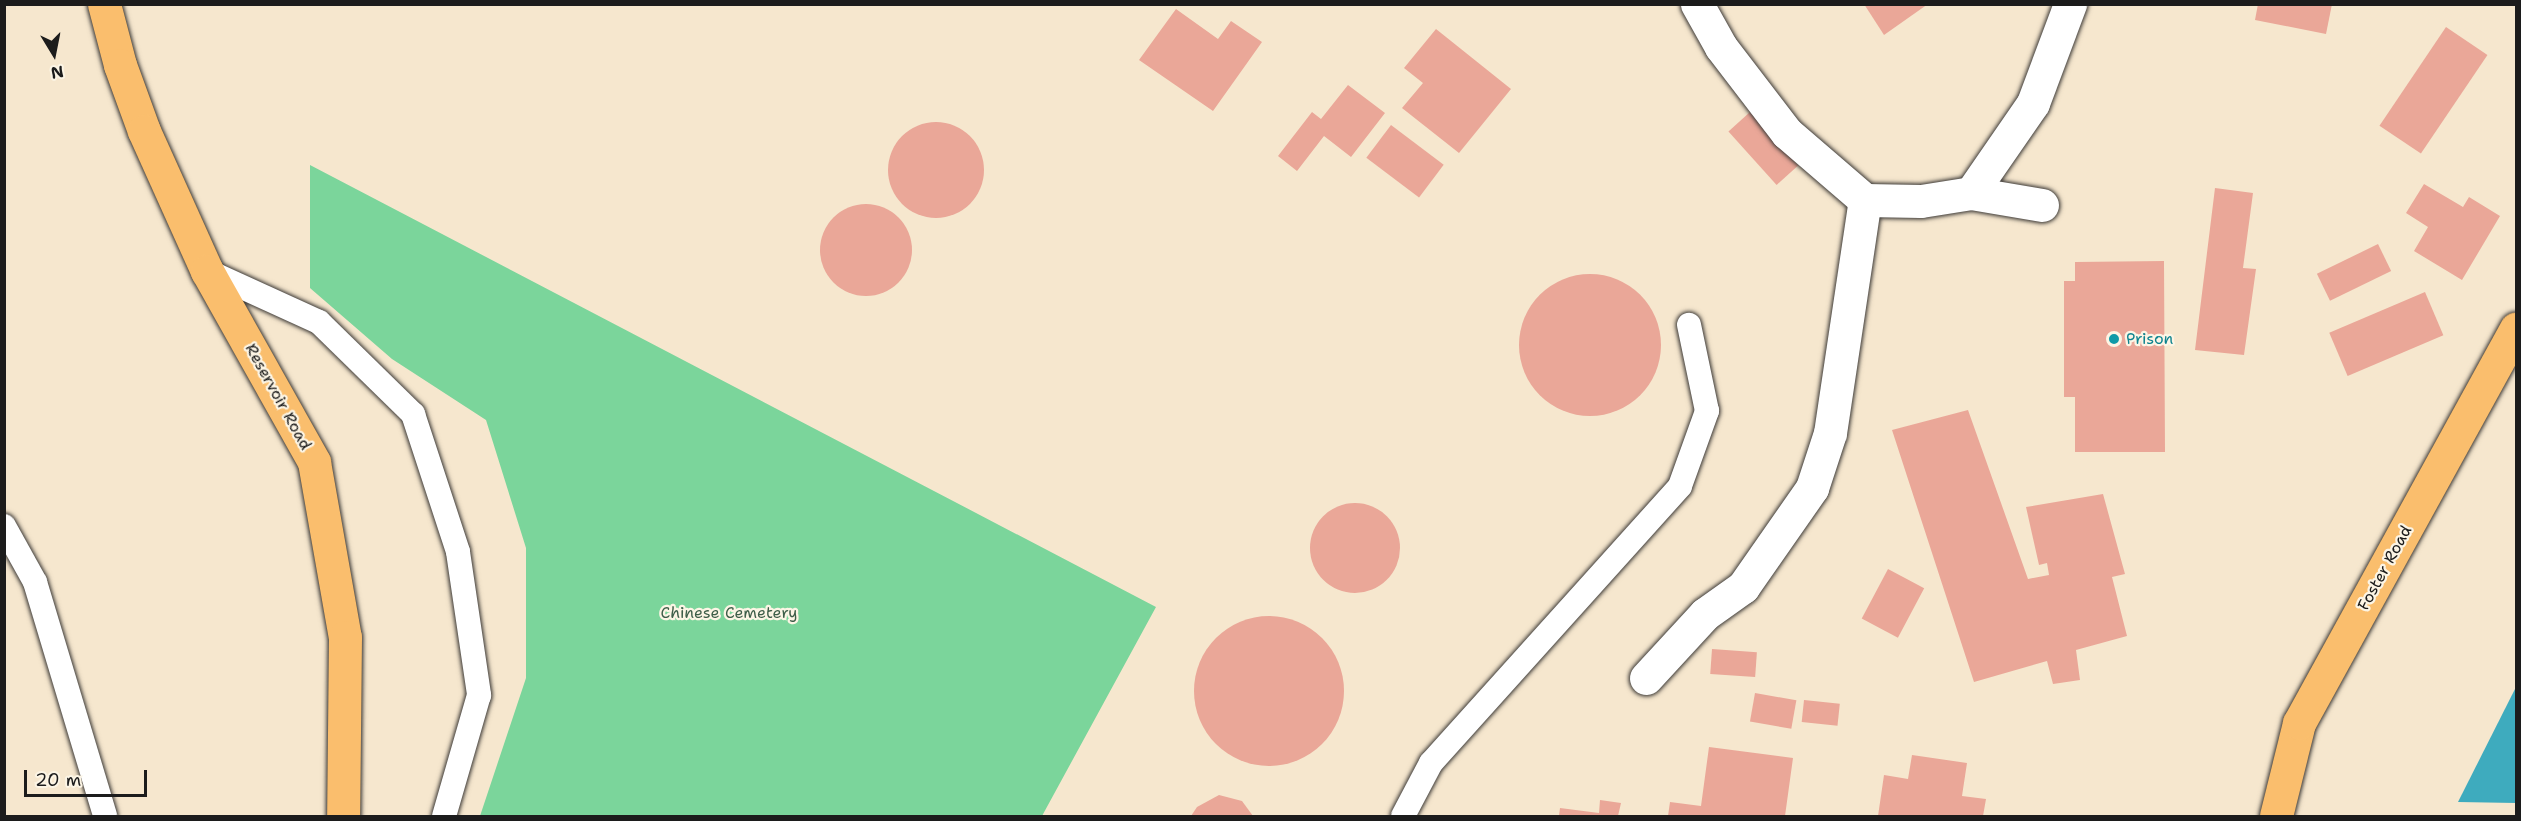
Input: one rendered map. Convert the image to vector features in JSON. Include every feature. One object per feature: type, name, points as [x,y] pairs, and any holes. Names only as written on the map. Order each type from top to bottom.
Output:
[{"type":"main road","name":"Reservoir Road","points":[[104,4],[120,65],[144,131],[207,271],[315,462],[345,637],[343,816]]},
{"type":"main road","name":"Foster Road","points":[[2276,816],[2299,723],[2517,329]]},
{"type":"street","points":[[1697,4],[1721,48],[1787,133],[1865,200],[1920,201],[1971,193],[2042,205]]},
{"type":"street","points":[[1971,193],[2033,102],[2070,4]]},
{"type":"street","points":[[1646,678],[1705,614],[1743,587],[1812,488],[1830,433],[1865,200]]},
{"type":"lane","points":[[207,271],[319,322],[413,414],[458,552],[479,695],[444,816]]},
{"type":"lane","points":[[1404,816],[1431,763],[1680,486],[1707,411],[1689,325]]},
{"type":"lane","points":[[4,526],[34,582],[105,816]]},
{"type":"green space","name":"Chinese Cemetery","points":[[310,165],[1156,607],[1042,816],[480,816],[526,678],[526,548],[486,420],[392,359],[310,288]]},
{"type":"water","points":[[2516,687],[2516,803],[2458,802]]},
{"type":"building","points":[[1864,4],[1928,4],[1884,35]]},
{"type":"building","points":[[2258,4],[2332,4],[2326,34],[2255,20]]},
{"type":"building","points":[[1176,9],[1218,39],[1231,21],[1262,42],[1213,111],[1139,60]]},
{"type":"building","points":[[2446,27],[2487,55],[2421,154],[2379,126]]},
{"type":"building","points":[[1436,29],[1511,89],[1459,153],[1402,108],[1423,83],[1404,68]]},
{"type":"building","points":[[1348,85],[1385,113],[1351,157],[1324,136],[1297,171],[1278,156],[1312,112],[1321,119]]},
{"type":"building","points":[[1750,112],[1798,166],[1777,185],[1728,131]]},
{"type":"building","points":[[936,122],[954,126],[970,136],[980,152],[984,170],[980,188],[970,204],[954,214],[936,218],[918,214],[902,204],[892,188],[888,170],[892,152],[902,136],[918,126]]},
{"type":"building","points":[[1391,125],[1444,165],[1419,197],[1366,158]]},
{"type":"building","points":[[2424,184],[2463,207],[2469,197],[2500,216],[2462,280],[2414,251],[2428,227],[2406,213]]},
{"type":"building","name":"Prison","points":[[2215,188],[2253,193],[2243,268],[2256,269],[2244,355],[2195,350]]},
{"type":"building","points":[[866,204],[884,207],[899,217],[909,232],[912,250],[909,268],[899,283],[884,293],[866,296],[848,293],[833,283],[823,268],[820,250],[823,232],[833,217],[848,207]]},
{"type":"building","points":[[2378,244],[2391,271],[2330,301],[2317,274]]},
{"type":"building","name":"Prison","points":[[2164,261],[2165,452],[2075,452],[2075,397],[2064,397],[2064,281],[2075,281],[2075,262]]},
{"type":"building","points":[[1590,274],[1617,280],[1640,295],[1655,318],[1661,345],[1655,372],[1640,395],[1617,410],[1590,416],[1563,410],[1540,395],[1525,372],[1519,345],[1525,318],[1540,295],[1563,280]]},
{"type":"building","points":[[2425,292],[2443,335],[2348,376],[2329,333]]},
{"type":"building","points":[[1968,410],[2028,579],[2049,575],[2047,563],[2039,565],[2026,507],[2103,494],[2125,574],[2112,577],[2127,636],[2076,650],[2080,680],[2053,684],[2047,661],[1974,682],[1892,430]]},
{"type":"building","points":[[1355,503],[1372,507],[1387,516],[1396,531],[1400,548],[1396,565],[1387,580],[1372,589],[1355,593],[1338,589],[1323,580],[1314,565],[1310,548],[1314,531],[1323,516],[1338,507]]},
{"type":"building","points":[[1888,569],[1924,588],[1898,638],[1862,618]]},
{"type":"building","points":[[1269,616],[1284,617],[1298,622],[1322,638],[1338,662],[1343,676],[1343,706],[1338,720],[1322,744],[1298,760],[1284,765],[1269,766],[1254,765],[1240,760],[1216,744],[1200,720],[1195,706],[1194,691],[1195,676],[1200,662],[1216,638],[1240,622],[1254,617]]},
{"type":"building","points":[[1712,649],[1757,652],[1755,677],[1710,674]]},
{"type":"building","points":[[1755,693],[1796,700],[1791,729],[1750,722]]},
{"type":"building","points":[[1804,700],[1840,704],[1838,726],[1802,722]]},
{"type":"building","points":[[1709,747],[1793,758],[1785,816],[1668,816],[1670,802],[1701,806]]},
{"type":"building","points":[[1912,755],[1967,763],[1962,796],[1986,799],[1983,816],[1878,816],[1884,775],[1908,779]]},
{"type":"building","points":[[1219,795],[1242,801],[1253,816],[1191,816],[1197,807]]},
{"type":"building","points":[[1600,800],[1621,803],[1618,816],[1559,816],[1560,808],[1599,813]]},
{"type":"place","name":"Prison","points":[[2114,339]]}]
